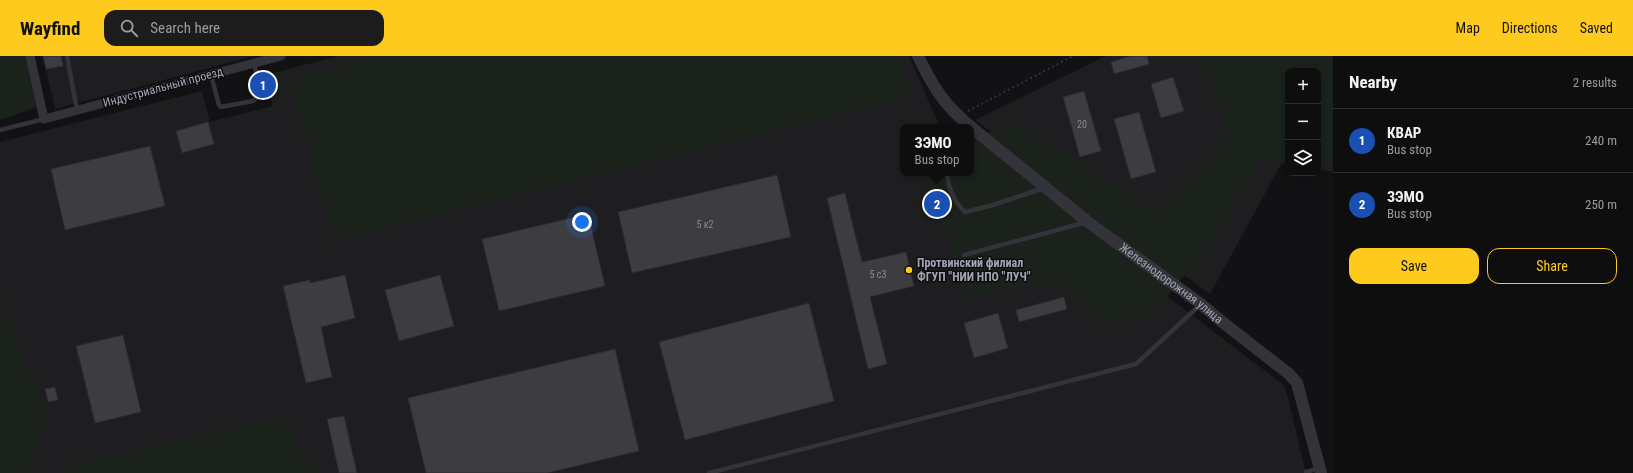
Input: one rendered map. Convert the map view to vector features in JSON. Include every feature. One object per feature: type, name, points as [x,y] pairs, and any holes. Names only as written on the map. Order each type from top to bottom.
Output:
[{"type":"street","points":[[30,56],[44,119]]},
{"type":"street","name":"Индустриальный проезд","points":[[44,119],[278,56]]},
{"type":"street","name":"Железнодорожная улица","points":[[918,56],[930,81],[945,103],[966,124]]},
{"type":"street","name":"Железнодорожная улица","points":[[974,131],[1088,222],[1201,304],[1280,366],[1297,383],[1321,471]]},
{"type":"lane","points":[[67,56],[77,110]]},
{"type":"lane","points":[[211,75],[219,106],[221,107],[253,101],[259,96],[260,91],[254,63]]},
{"type":"lane","points":[[0,130],[44,119]]},
{"type":"lane","points":[[947,176],[957,204],[965,212],[993,205],[1045,187]]},
{"type":"lane","points":[[964,255],[1088,222]]},
{"type":"lane","points":[[709,473],[1136,364],[1201,304]]},
{"type":"lane","points":[[1306,472],[1321,471]]},
{"type":"path","points":[[957,116],[1073,56]]},
{"type":"shaded area","points":[[0,56],[26,56],[37,107],[0,120]]},
{"type":"shaded area","points":[[43,56],[254,56],[55,109]]},
{"type":"shaded area","points":[[339,56],[909,56],[939,124],[900,124],[900,176],[954,176],[1039,199],[1285,386],[1306,473],[0,473],[0,142],[202,91],[210,122],[273,106],[265,75]]},
{"type":"shaded area","points":[[378,56],[900,56],[910,97],[334,241],[289,79]]},
{"type":"shaded area","points":[[1106,56],[1241,56],[1285,157],[1210,294],[975,120]]},
{"type":"shaded area","points":[[1198,56],[1333,56],[1333,172],[1321,170],[1321,68],[1285,68],[1285,163],[1259,159],[1214,240],[1153,314],[1105,325],[1054,284],[966,296],[924,176],[974,176],[974,140],[1012,121],[1153,209],[1229,133]]},
{"type":"shaded area","points":[[0,302],[48,413],[30,473],[0,473]]},
{"type":"shaded area","points":[[285,416],[297,452],[313,459],[320,473],[64,473],[64,466]]},
{"type":"building","points":[[43,56],[61,56],[63,66],[46,69]]},
{"type":"building","points":[[1131,56],[1147,56],[1149,64],[1114,74],[1111,62]]},
{"type":"building","points":[[1173,77],[1184,111],[1161,118],[1151,84]]},
{"type":"building","points":[[1084,91],[1101,151],[1080,157],[1063,97]]},
{"type":"building","points":[[1139,112],[1156,172],[1131,179],[1114,119]]},
{"type":"building","points":[[208,122],[214,144],[182,153],[176,131]]},
{"type":"building","points":[[150,146],[165,206],[65,230],[51,169]]},
{"type":"building","points":[[777,175],[791,237],[632,273],[618,212]]},
{"type":"building","points":[[845,193],[862,262],[906,252],[914,286],[870,297],[887,364],[868,369],[827,198]]},
{"type":"building","points":[[588,214],[605,286],[499,311],[482,239]]},
{"type":"building","points":[[345,275],[355,318],[321,327],[332,377],[306,383],[283,286],[310,280],[310,283]]},
{"type":"building","points":[[440,275],[454,326],[399,341],[385,290]]},
{"type":"building","points":[[1064,297],[1067,309],[1019,322],[1016,310]]},
{"type":"building","points":[[809,303],[834,401],[685,440],[659,342]]},
{"type":"building","points":[[998,313],[1008,348],[974,358],[964,323]]},
{"type":"building","points":[[123,335],[141,412],[95,423],[76,346]]},
{"type":"building","points":[[615,349],[639,451],[547,473],[426,473],[408,398]]},
{"type":"building","points":[[55,387],[58,400],[48,402],[45,389]]},
{"type":"building","points":[[344,416],[357,473],[339,473],[327,419]]},
{"type":"place","name":"КВАР","points":[[263,85]]},
{"type":"place","name":"ЗЭМО","points":[[937,204]]},
{"type":"place","name":"Протвинский филиал ФГУП \"НИИ НПО \"ЛУЧ\"","points":[[909,270]]}]
